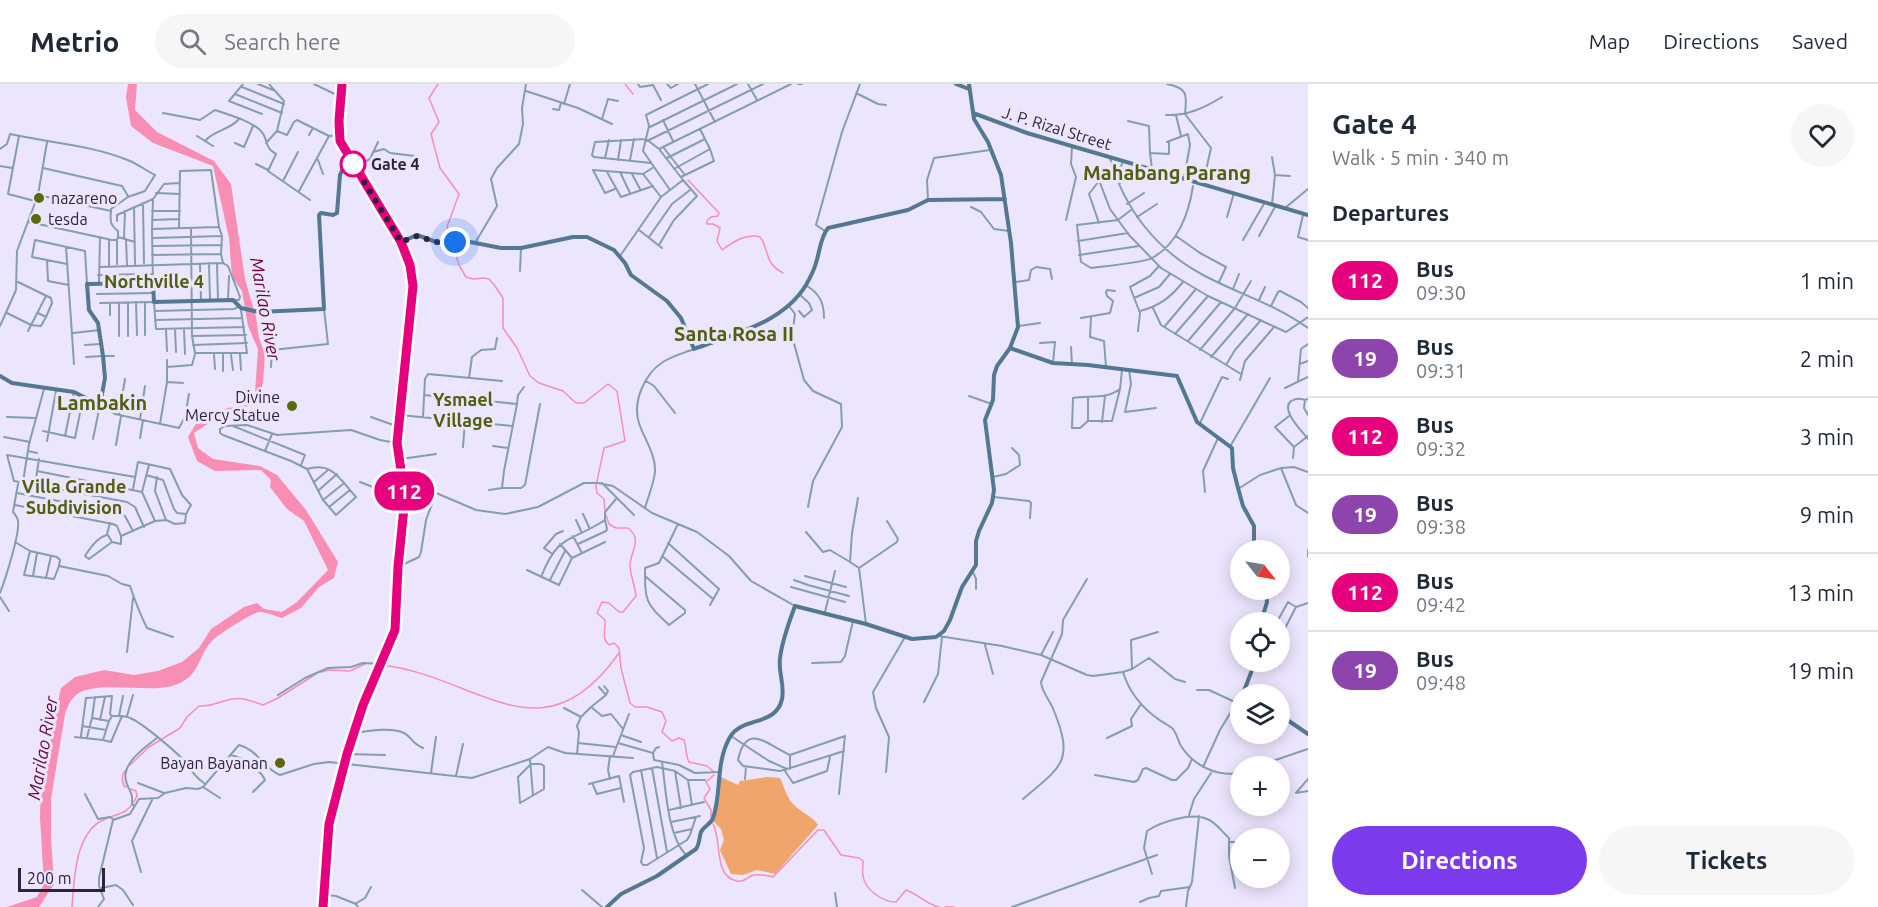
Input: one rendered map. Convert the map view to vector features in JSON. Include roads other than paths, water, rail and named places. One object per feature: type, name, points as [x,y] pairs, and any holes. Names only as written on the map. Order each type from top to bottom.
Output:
[{"type":"street","points":[[258,84],[276,91]]},
{"type":"street","points":[[266,143],[277,132],[284,104],[282,98],[269,84]]},
{"type":"street","points":[[314,84],[341,97]]},
{"type":"street","points":[[323,907],[329,824],[347,754],[395,630],[405,498],[397,443],[413,286],[410,265],[401,242],[348,156],[339,135],[342,84]]},
{"type":"street","points":[[475,243],[497,206],[491,183],[494,173],[519,144],[522,134],[522,108],[526,84]]},
{"type":"street","points":[[553,109],[559,110],[570,84]]},
{"type":"street","points":[[638,84],[640,87],[653,85],[661,100]]},
{"type":"street","points":[[667,84],[670,88],[678,84]]},
{"type":"street","points":[[695,84],[715,122]]},
{"type":"street","points":[[670,190],[643,151],[649,127],[646,115],[708,84]]},
{"type":"street","points":[[649,127],[737,84]]},
{"type":"street","points":[[748,84],[757,101]]},
{"type":"street","points":[[651,163],[592,156],[595,142],[647,140],[763,84]]},
{"type":"street","points":[[659,149],[791,84]]},
{"type":"street","points":[[825,231],[816,225],[842,132],[860,84]]},
{"type":"street","points":[[924,702],[938,674],[941,636],[950,620],[962,587],[976,565],[975,551],[979,531],[994,497],[985,420],[992,404],[994,375],[997,366],[1010,348],[1018,327],[1015,282],[1001,175],[992,150],[973,113],[969,86],[956,84]]},
{"type":"street","points":[[1167,84],[1179,86],[1182,89],[1187,98],[1185,114],[1211,148],[1203,184]]},
{"type":"street","points":[[262,114],[229,101],[242,85],[284,104]]},
{"type":"street","points":[[526,91],[563,103],[612,124]]},
{"type":"street","points":[[856,93],[878,104],[886,105]]},
{"type":"street","points":[[235,94],[282,113]]},
{"type":"street","points":[[1166,115],[1176,116],[1206,107],[1222,96]]},
{"type":"street","points":[[602,119],[608,99],[618,100]]},
{"type":"street","points":[[163,112],[200,120],[215,110],[253,126],[263,133],[268,149],[276,154],[267,170]]},
{"type":"street","name":"J. P. Rizal Street","points":[[973,113],[1027,133],[1306,214]]},
{"type":"street","points":[[1176,116],[1181,136]]},
{"type":"street","points":[[206,140],[211,135],[233,126],[239,120]]},
{"type":"street","points":[[663,120],[674,141]]},
{"type":"street","points":[[277,132],[286,135],[296,121],[328,136],[339,135]]},
{"type":"street","points":[[1128,121],[1149,125],[1152,169]]},
{"type":"street","points":[[235,143],[244,147],[253,126]]},
{"type":"street","points":[[309,135],[313,128]]},
{"type":"street","points":[[620,256],[661,197],[685,175],[714,160],[700,129]]},
{"type":"street","points":[[0,149],[7,144],[10,134],[106,153],[131,162],[155,175],[145,191],[128,197],[111,209],[110,220],[112,226],[118,231],[117,265]]},
{"type":"street","points":[[1150,153],[1168,154],[1168,142],[1188,134],[1190,145],[1184,178]]},
{"type":"street","points":[[19,136],[8,194],[36,201]]},
{"type":"street","points":[[197,136],[213,146]]},
{"type":"street","points":[[299,191],[328,136]]},
{"type":"street","points":[[630,161],[634,139]]},
{"type":"street","points":[[668,157],[705,139]]},
{"type":"street","points":[[604,159],[609,140]]},
{"type":"street","points":[[618,160],[621,140]]},
{"type":"street","points":[[647,140],[668,157]]},
{"type":"street","points":[[0,326],[16,290],[17,251],[38,195],[48,142]]},
{"type":"street","points":[[355,167],[370,159],[378,142]]},
{"type":"street","points":[[1066,220],[1076,177],[1071,164],[1073,145]]},
{"type":"street","points":[[659,245],[674,220],[696,196],[682,179],[663,147]]},
{"type":"street","points":[[373,152],[384,149],[390,153],[415,156]]},
{"type":"street","points":[[676,168],[710,149]]},
{"type":"street","points":[[928,200],[927,180],[934,158],[992,150]]},
{"type":"street","points":[[282,182],[298,152]]},
{"type":"street","points":[[271,367],[271,352],[274,349],[328,344],[319,215],[321,213],[333,216],[337,213],[340,175],[348,156]]},
{"type":"street","points":[[1109,156],[1113,172],[1127,204],[1165,247],[1187,266],[1291,315],[1308,328]]},
{"type":"street","points":[[318,158],[322,174]]},
{"type":"street","points":[[1259,236],[1274,204],[1275,175],[1272,158]]},
{"type":"street","points":[[1116,176],[1124,161]]},
{"type":"street","points":[[256,164],[310,200]]},
{"type":"street","points":[[1112,164],[1116,168],[1120,167]]},
{"type":"street","points":[[0,166],[12,168]]},
{"type":"street","points":[[589,170],[643,174],[654,167]]},
{"type":"street","points":[[43,168],[122,186],[128,197]]},
{"type":"street","points":[[676,168],[685,175]]},
{"type":"street","points":[[179,228],[180,171],[211,170],[222,236],[223,263]]},
{"type":"street","points":[[593,170],[605,193],[615,189]]},
{"type":"street","points":[[606,171],[621,197],[653,186]]},
{"type":"street","points":[[620,172],[630,193]]},
{"type":"street","points":[[632,174],[640,189]]},
{"type":"street","points":[[643,174],[661,197]]},
{"type":"street","points":[[1097,174],[1108,206],[1118,220],[1139,246],[1170,274],[1208,296],[1289,332],[1308,317]]},
{"type":"street","points":[[1275,175],[1290,176]]},
{"type":"street","points":[[1119,183],[1133,178]]},
{"type":"street","points":[[1099,181],[1089,194],[1099,223]]},
{"type":"street","points":[[180,183],[164,184],[153,199],[152,264],[156,329],[244,327]]},
{"type":"street","points":[[1131,210],[1118,220],[1077,225],[1081,262],[1091,268],[1152,258],[1176,236],[1186,219],[1193,186]]},
{"type":"street","points":[[650,237],[672,204],[691,189]]},
{"type":"street","points":[[1285,208],[1308,189]]},
{"type":"street","points":[[156,193],[180,194]]},
{"type":"street","points":[[1127,204],[1144,193]]},
{"type":"street","points":[[1227,217],[1234,193]]},
{"type":"street","points":[[38,195],[111,211]]},
{"type":"street","points":[[117,221],[117,214],[153,199]]},
{"type":"street","points":[[645,508],[655,472],[651,453],[639,424],[637,404],[646,381],[659,365],[666,360],[768,320],[789,306],[806,285],[816,264],[825,231],[831,226],[908,210],[928,200],[1005,199]]},
{"type":"street","points":[[1242,240],[1265,202]]},
{"type":"street","points":[[143,203],[144,264]]},
{"type":"street","points":[[1137,218],[1157,204]]},
{"type":"street","points":[[134,207],[135,264]]},
{"type":"street","points":[[971,207],[981,212],[994,229],[1009,231]]},
{"type":"street","points":[[125,210],[127,265]]},
{"type":"street","points":[[152,211],[180,211]]},
{"type":"street","points":[[1306,214],[1298,236],[1308,240]]},
{"type":"street","points":[[152,220],[179,219]]},
{"type":"street","points":[[28,221],[109,239],[117,238],[135,242]]},
{"type":"street","points":[[152,229],[219,227]]},
{"type":"street","points":[[167,367],[192,365],[195,353],[192,336],[191,228]]},
{"type":"street","points":[[639,230],[662,248]]},
{"type":"street","points":[[1078,241],[1128,233]]},
{"type":"street","points":[[152,238],[222,236]]},
{"type":"street","points":[[401,242],[417,236],[445,242],[521,248],[583,236],[614,250],[631,275],[667,301],[676,311],[694,349]]},
{"type":"street","points":[[1176,236],[1200,253],[1226,267],[1219,282]]},
{"type":"street","points":[[99,285],[100,237]]},
{"type":"street","points":[[109,239],[109,266]]},
{"type":"street","points":[[67,264],[32,257],[35,240],[85,251],[89,310],[100,330],[105,378],[93,439]]},
{"type":"street","points":[[152,246],[222,245]]},
{"type":"street","points":[[1079,255],[1139,246]]},
{"type":"street","points":[[66,247],[74,364]]},
{"type":"street","points":[[520,272],[521,248]]},
{"type":"street","points":[[152,255],[221,254]]},
{"type":"street","points":[[47,260],[48,281],[69,285]]},
{"type":"street","points":[[217,263],[219,300]]},
{"type":"street","points":[[100,267],[135,264],[223,263],[228,266],[240,297],[239,300],[100,303]]},
{"type":"street","points":[[200,264],[201,301]]},
{"type":"street","points":[[209,264],[210,300]]},
{"type":"street","points":[[1137,331],[1140,311],[1131,285],[1150,276],[1160,266]]},
{"type":"street","points":[[1015,282],[1027,281],[1031,270],[1036,267],[1050,269],[1052,279]]},
{"type":"street","points":[[98,275],[153,274]]},
{"type":"street","points":[[228,300],[230,274]]},
{"type":"street","points":[[1134,298],[1159,287],[1170,274]]},
{"type":"street","points":[[1233,289],[1239,274]]},
{"type":"street","points":[[6,313],[31,325],[41,326],[52,303],[51,298],[17,281]]},
{"type":"street","points":[[1200,350],[1235,308],[1251,281]]},
{"type":"street","points":[[1140,311],[1153,308],[1169,298],[1183,282]]},
{"type":"street","points":[[87,284],[153,283]]},
{"type":"street","points":[[806,285],[817,292],[824,306],[824,318]]},
{"type":"street","points":[[1259,300],[1265,287]]},
{"type":"street","points":[[1164,327],[1196,289]]},
{"type":"street","points":[[1081,318],[1110,313],[1113,301],[1106,292],[1107,290],[1115,291]]},
{"type":"street","points":[[1271,306],[1280,291],[1308,308]]},
{"type":"street","points":[[97,294],[154,293]]},
{"type":"street","points":[[799,294],[809,303],[812,310],[804,317],[799,311]]},
{"type":"street","points":[[28,331],[46,296]]},
{"type":"street","points":[[1175,334],[1208,296]]},
{"type":"street","points":[[195,353],[214,355],[248,352],[240,308],[234,300]]},
{"type":"street","points":[[128,302],[128,336]]},
{"type":"street","points":[[136,302],[137,335]]},
{"type":"street","points":[[145,302],[145,335]]},
{"type":"street","points":[[1187,342],[1221,302]]},
{"type":"street","points":[[110,303],[110,315]]},
{"type":"street","points":[[119,303],[119,336]]},
{"type":"street","points":[[789,306],[795,314],[792,336],[804,380],[813,391],[841,404],[842,427],[813,481],[808,507]]},
{"type":"street","points":[[154,311],[240,308],[259,312],[324,309]]},
{"type":"street","points":[[1153,308],[1161,325],[1241,374]]},
{"type":"street","points":[[38,313],[46,317]]},
{"type":"street","points":[[1212,357],[1248,314]]},
{"type":"street","points":[[1091,317],[1090,337],[1104,341],[1106,367]]},
{"type":"street","points":[[154,320],[242,318]]},
{"type":"street","points":[[1226,365],[1235,350],[1261,320]]},
{"type":"street","points":[[1018,327],[1040,323]]},
{"type":"street","points":[[1240,380],[1248,357],[1274,327]]},
{"type":"street","points":[[184,328],[185,354]]},
{"type":"street","points":[[166,329],[166,351]]},
{"type":"street","points":[[175,329],[176,352]]},
{"type":"street","points":[[72,333],[100,330]]},
{"type":"street","points":[[192,336],[246,335]]},
{"type":"street","points":[[469,378],[472,357],[481,350],[495,349],[497,338]]},
{"type":"street","points":[[1040,343],[1055,342],[1053,363]]},
{"type":"street","points":[[85,345],[101,344]]},
{"type":"street","points":[[193,345],[247,344]]},
{"type":"street","points":[[1298,381],[1301,349],[1308,344]]},
{"type":"street","points":[[1071,347],[1072,364]]},
{"type":"street","points":[[1010,348],[1053,363],[1129,369],[1177,376],[1199,424],[1231,445]]},
{"type":"street","points":[[222,354],[223,371]]},
{"type":"street","points":[[231,354],[232,370]]},
{"type":"street","points":[[240,354],[241,370]]},
{"type":"street","points":[[214,355],[215,369]]},
{"type":"street","points":[[87,357],[114,356]]},
{"type":"street","points":[[160,424],[167,382],[167,360]]},
{"type":"street","points":[[1300,364],[1308,361]]},
{"type":"street","points":[[1120,389],[1105,396],[1073,398],[1072,428],[1080,428],[1088,422],[1112,421],[1120,389],[1122,369]]},
{"type":"street","points":[[1129,369],[1131,384],[1125,412],[1156,408]]},
{"type":"street","points":[[423,417],[425,377],[429,374],[502,381]]},
{"type":"street","points":[[0,376],[12,383],[74,392],[120,416],[179,428],[189,394]]},
{"type":"street","points":[[1199,424],[1222,377],[1228,379]]},
{"type":"street","points":[[1285,388],[1308,377]]},
{"type":"street","points":[[1253,540],[1252,521],[1244,506],[1233,468],[1231,445],[1270,378]]},
{"type":"street","points":[[116,445],[125,379]]},
{"type":"street","points":[[646,381],[654,386],[675,413]]},
{"type":"street","points":[[167,382],[183,383]]},
{"type":"street","points":[[140,438],[145,386]]},
{"type":"street","points":[[502,488],[518,395],[524,387]]},
{"type":"street","points":[[23,483],[30,442],[45,389]]},
{"type":"street","points":[[47,441],[56,390]]},
{"type":"street","points":[[65,436],[74,392]]},
{"type":"street","points":[[43,431],[75,438],[83,395]]},
{"type":"street","points":[[424,395],[517,404]]},
{"type":"street","points":[[969,396],[992,404]]},
{"type":"street","points":[[1102,422],[1105,396]]},
{"type":"street","points":[[1088,398],[1088,422]]},
{"type":"street","points":[[1293,458],[1294,447],[1307,437],[1289,416],[1288,405],[1297,399],[1307,400],[1305,411],[1308,415]]},
{"type":"street","points":[[489,490],[521,488],[525,485],[540,404]]},
{"type":"street","points":[[400,415],[512,426]]},
{"type":"street","points":[[1289,416],[1275,427],[1294,447]]},
{"type":"street","points":[[7,417],[36,418]]},
{"type":"street","points":[[371,417],[399,427]]},
{"type":"street","points":[[462,447],[465,421]]},
{"type":"street","points":[[306,469],[317,466],[338,474],[343,484],[356,497],[336,515],[323,500],[306,469],[301,465],[220,433],[220,429],[225,426],[247,426],[272,434],[351,430],[397,443]]},
{"type":"street","points":[[233,426],[305,455],[301,465]]},
{"type":"street","points":[[265,451],[272,434]]},
{"type":"street","points":[[4,437],[30,442]]},
{"type":"street","points":[[1205,492],[1203,471],[1219,438]]},
{"type":"street","points":[[493,446],[508,448]]},
{"type":"street","points":[[993,477],[1006,474],[1020,465],[1019,455],[1012,448]]},
{"type":"street","points":[[28,451],[37,453]]},
{"type":"street","points":[[398,459],[436,454]]},
{"type":"street","points":[[9,611],[0,595],[7,576],[18,520],[13,512],[17,493],[16,482],[7,455],[135,477]]},
{"type":"street","points":[[35,485],[39,459]]},
{"type":"street","points":[[121,536],[155,521],[166,520],[175,524],[183,524],[191,506],[182,495],[172,470],[138,462],[133,489]]},
{"type":"street","points":[[149,465],[142,492],[155,521]]},
{"type":"street","points":[[1238,489],[1260,475],[1281,468],[1294,467],[1308,472]]},
{"type":"street","points":[[1281,468],[1296,505],[1308,513]]},
{"type":"street","points":[[314,482],[328,470]]},
{"type":"street","points":[[37,471],[142,492]]},
{"type":"street","points":[[319,490],[338,474]]},
{"type":"street","points":[[147,475],[157,477],[164,482],[177,513],[186,514]]},
{"type":"street","points":[[360,482],[378,489],[393,478],[401,476]]},
{"type":"street","points":[[157,477],[155,491],[166,520]]},
{"type":"street","points":[[16,482],[127,502],[135,507],[144,527]]},
{"type":"street","points":[[405,498],[429,492],[436,493],[476,510],[505,514],[538,507],[584,483],[600,483],[619,489],[652,513],[697,532],[729,556],[757,585],[795,606],[866,624],[905,637],[928,639],[941,636],[1041,655],[1065,667],[1093,676],[1123,672],[1149,658],[1175,679],[1185,682]]},
{"type":"street","points":[[600,483],[634,515]]},
{"type":"street","points":[[323,500],[343,484]]},
{"type":"street","points":[[329,507],[350,490]]},
{"type":"street","points":[[17,493],[122,514],[133,531]]},
{"type":"street","points":[[398,567],[419,557],[426,520],[436,493]]},
{"type":"street","points":[[994,497],[1029,501],[1031,503],[1030,518]]},
{"type":"street","points":[[850,562],[858,498]]},
{"type":"street","points":[[578,544],[606,531],[607,509],[616,499]]},
{"type":"street","points":[[15,505],[110,523],[117,526],[121,544],[112,542],[107,534],[110,523]]},
{"type":"street","points":[[384,507],[404,510]]},
{"type":"street","points":[[583,514],[589,528]]},
{"type":"street","points":[[542,577],[552,554],[560,543],[605,519]]},
{"type":"street","points":[[576,520],[582,532]]},
{"type":"street","points":[[859,568],[897,542],[898,539],[887,521]]},
{"type":"street","points":[[645,576],[685,610],[685,613],[669,625],[651,609],[647,601],[645,576],[646,566],[659,562],[678,524]]},
{"type":"street","points":[[552,554],[544,548],[556,534],[563,531]]},
{"type":"street","points":[[806,531],[823,552],[830,550],[859,568],[866,624]]},
{"type":"street","points":[[107,534],[98,538],[85,555],[88,559],[112,542]]},
{"type":"street","points":[[573,536],[582,553]]},
{"type":"street","points":[[15,542],[30,551],[59,558],[59,566],[54,579],[24,574],[30,551]]},
{"type":"street","points":[[527,570],[559,585],[572,558],[605,542]]},
{"type":"street","points":[[560,543],[572,558]]},
{"type":"street","points":[[668,543],[719,589],[710,605]]},
{"type":"street","points":[[92,548],[95,554]]},
{"type":"street","points":[[549,580],[564,550]]},
{"type":"street","points":[[1308,550],[1308,557]]},
{"type":"street","points":[[33,576],[37,553]]},
{"type":"street","points":[[46,578],[51,556]]},
{"type":"street","points":[[662,556],[713,599]]},
{"type":"street","points":[[59,566],[108,576],[130,586],[133,598],[140,610],[141,620],[147,628],[173,637]]},
{"type":"street","points":[[972,570],[976,579],[976,589]]},
{"type":"street","points":[[825,613],[835,572]]},
{"type":"street","points":[[805,576],[846,586]]},
{"type":"street","points":[[794,579],[849,596]]},
{"type":"street","points":[[1023,799],[1059,768],[1063,760],[1063,735],[1054,709],[1042,690],[1041,682],[1062,634],[1063,620],[1087,579]]},
{"type":"street","points":[[791,587],[845,602]]},
{"type":"street","points":[[127,652],[133,598]]},
{"type":"street","points":[[1282,612],[1288,602],[1296,607]]},
{"type":"street","points":[[1290,619],[1296,607],[1308,603]]},
{"type":"street","points":[[607,907],[621,894],[651,879],[699,845],[701,832],[714,817],[722,759],[731,736],[746,724],[774,715],[779,708],[783,687],[780,658],[795,606]]},
{"type":"street","points":[[812,663],[841,662],[845,656],[853,621]]},
{"type":"street","points":[[1041,655],[1053,632]]},
{"type":"street","points":[[1132,669],[1131,640],[1158,633]]},
{"type":"street","points":[[886,772],[889,737],[876,708],[873,692],[905,637]]},
{"type":"street","points":[[984,644],[993,674]]},
{"type":"street","points":[[278,695],[305,678],[328,668],[351,667],[363,663],[381,664]]},
{"type":"street","points":[[1123,672],[1128,689],[1141,705],[1174,731],[1180,744],[1193,758],[1212,772],[1230,773]]},
{"type":"street","points":[[577,754],[577,725],[581,717],[606,695],[608,691],[604,686]]},
{"type":"street","points":[[599,687],[606,695]]},
{"type":"street","points":[[1197,690],[1209,690],[1230,700]]},
{"type":"street","points":[[127,716],[132,695]]},
{"type":"street","points":[[75,736],[111,743],[120,716],[123,696]]},
{"type":"street","points":[[87,737],[95,697]]},
{"type":"street","points":[[100,720],[105,697]]},
{"type":"street","points":[[81,736],[86,698],[113,697],[110,714],[112,716],[103,740]]},
{"type":"street","points":[[1107,738],[1132,726],[1131,719],[1141,705]]},
{"type":"street","points":[[591,707],[602,716],[611,714],[623,729]]},
{"type":"street","points":[[564,708],[581,717]]},
{"type":"street","points":[[610,778],[608,770],[612,756],[629,714]]},
{"type":"street","points":[[1203,767],[1230,714]]},
{"type":"street","points":[[112,716],[127,716],[140,723],[172,749],[196,777],[220,798]]},
{"type":"street","points":[[92,718],[110,722]]},
{"type":"street","points":[[1290,722],[1308,734]]},
{"type":"street","points":[[82,726],[106,730]]},
{"type":"street","points":[[353,734],[375,731],[400,732],[408,735],[414,744],[423,748]]},
{"type":"street","points":[[620,735],[641,742]]},
{"type":"street","points":[[731,736],[787,770]]},
{"type":"street","points":[[839,794],[846,738],[843,736],[790,755],[759,738],[748,740],[743,744],[738,760],[746,767],[787,770],[844,751]]},
{"type":"street","points":[[431,774],[436,737]]},
{"type":"street","points":[[134,807],[132,793],[126,781],[126,770],[135,757],[158,739]]},
{"type":"street","points":[[618,742],[653,753]]},
{"type":"street","points":[[578,743],[616,747]]},
{"type":"street","points":[[456,777],[464,744]]},
{"type":"street","points":[[85,794],[98,819],[110,817],[113,820],[130,814],[139,799],[153,799],[162,797],[165,793],[204,785],[239,745],[243,745],[254,753],[271,770],[280,775],[321,763],[345,763],[456,777],[478,776],[530,759],[548,747],[564,753],[633,758]]},
{"type":"street","points":[[659,747],[653,753],[653,759],[679,765],[695,773],[720,772]]},
{"type":"street","points":[[1287,756],[1308,749]]},
{"type":"street","points":[[347,754],[385,755]]},
{"type":"street","points":[[231,755],[256,769],[264,777],[254,792]]},
{"type":"street","points":[[790,755],[787,770],[793,783],[828,771],[830,756]]},
{"type":"street","points":[[1095,775],[1134,782],[1146,768],[1176,780],[1188,768],[1193,758]]},
{"type":"street","points":[[530,759],[533,796]]},
{"type":"street","points":[[662,762],[677,846],[686,855]]},
{"type":"street","points":[[531,764],[544,766],[544,789],[522,803],[519,802],[518,777],[531,764]]},
{"type":"street","points":[[745,779],[746,767]]},
{"type":"street","points":[[652,768],[667,852]]},
{"type":"street","points":[[671,822],[698,816],[689,838],[645,866],[641,862],[644,848],[630,776],[632,772],[663,768],[675,771],[688,780],[705,780]]},
{"type":"street","points":[[641,770],[657,858]]},
{"type":"street","points":[[675,771],[681,808]]},
{"type":"street","points":[[1189,815],[1194,799],[1212,772]]},
{"type":"street","points":[[621,788],[597,795],[591,784],[619,776],[624,801]]},
{"type":"street","points":[[1308,779],[1296,793],[1308,791]]},
{"type":"street","points":[[688,780],[692,805]]},
{"type":"street","points":[[138,783],[165,793]]},
{"type":"street","points":[[141,872],[132,841],[153,799]]},
{"type":"street","points":[[669,810],[704,802]]},
{"type":"street","points":[[1152,874],[1144,849],[1147,831],[1189,815],[1210,819],[1229,838],[1230,861]]},
{"type":"street","points":[[1186,907],[1192,882],[1199,816]]},
{"type":"street","points":[[98,907],[104,899],[99,878],[113,820]]},
{"type":"street","points":[[674,833],[692,829]]},
{"type":"street","points":[[1012,907],[1157,855]]},
{"type":"street","points":[[101,888],[116,885],[123,890],[133,905]]},
{"type":"street","points":[[324,895],[336,896],[357,905],[371,887]]},
{"type":"street","points":[[1140,902],[1160,896],[1161,891],[1190,887]]},
{"type":"street","points":[[582,890],[602,907]]},
{"type":"street","points":[[835,893],[837,907]]},
{"type":"waterway","points":[[438,84],[429,98],[439,122],[431,134],[440,168],[459,194],[447,227],[459,265],[466,277],[489,279],[503,298],[503,328],[517,348],[530,376],[539,383],[563,391],[576,403],[584,403],[608,384],[617,391],[625,441],[604,448],[596,486],[597,493],[604,499],[605,510]]},
{"type":"waterway","points":[[625,84],[633,94]]},
{"type":"waterway","points":[[688,180],[719,213],[718,216],[711,217],[707,224],[720,228],[717,241],[722,250],[745,237],[760,237],[772,265],[783,273]]},
{"type":"waterway","points":[[606,515],[609,524],[616,528],[628,528],[635,537],[630,567],[636,596],[623,612],[619,612],[609,603],[602,602],[597,613],[605,620],[604,637],[607,643],[609,645],[614,643],[619,648],[621,668],[630,703],[635,707],[647,707],[662,712],[666,721],[662,732],[672,741],[679,738],[684,740],[689,762],[707,766],[713,771]]},
{"type":"waterway","points":[[382,665],[417,672],[508,704],[535,708],[563,703],[591,686],[619,653]]},
{"type":"waterway","points":[[321,672],[350,671],[365,664]]},
{"type":"waterway","points":[[130,765],[149,747],[180,728],[187,717],[199,706],[237,699],[263,705],[316,674]]},
{"type":"waterway","points":[[125,771],[122,778],[126,787]]},
{"type":"waterway","points":[[711,817],[711,810],[704,798],[710,789],[706,782],[714,775]]},
{"type":"waterway","points":[[72,907],[78,860],[86,837],[101,821],[130,808],[137,796],[136,791],[131,789]]},
{"type":"waterway","points":[[713,824],[721,865],[729,878],[737,881],[754,875],[773,877],[818,830],[824,830],[841,855],[859,858],[863,861],[864,881],[875,894],[896,902],[906,890],[939,907]]},
{"type":"waterway","points":[[945,907],[954,907]]},
{"type":"place","name":"Gate 4","points":[[353,164]]},
{"type":"place","name":"nazareno","points":[[39,198]]},
{"type":"place","name":"tesda","points":[[36,219]]},
{"type":"place","name":"Divine Mercy Statue","points":[[292,406]]},
{"type":"place","name":"Bayan Bayanan","points":[[280,763]]},
{"type":"district","name":"Mahabang Parang","points":[[1167,173]]},
{"type":"district","name":"Northville 4","points":[[154,282]]},
{"type":"district","name":"Santa Rosa II","points":[[734,334]]},
{"type":"district","name":"Lambakin","points":[[102,403]]},
{"type":"district","name":"Ysmael Village","points":[[463,410]]},
{"type":"district","name":"Villa Grande Subdivision","points":[[74,497]]},
{"type":"water label","name":"Marilao River","points":[[265,309]]},
{"type":"water label","name":"Marilao River","points":[[43,748]]}]
